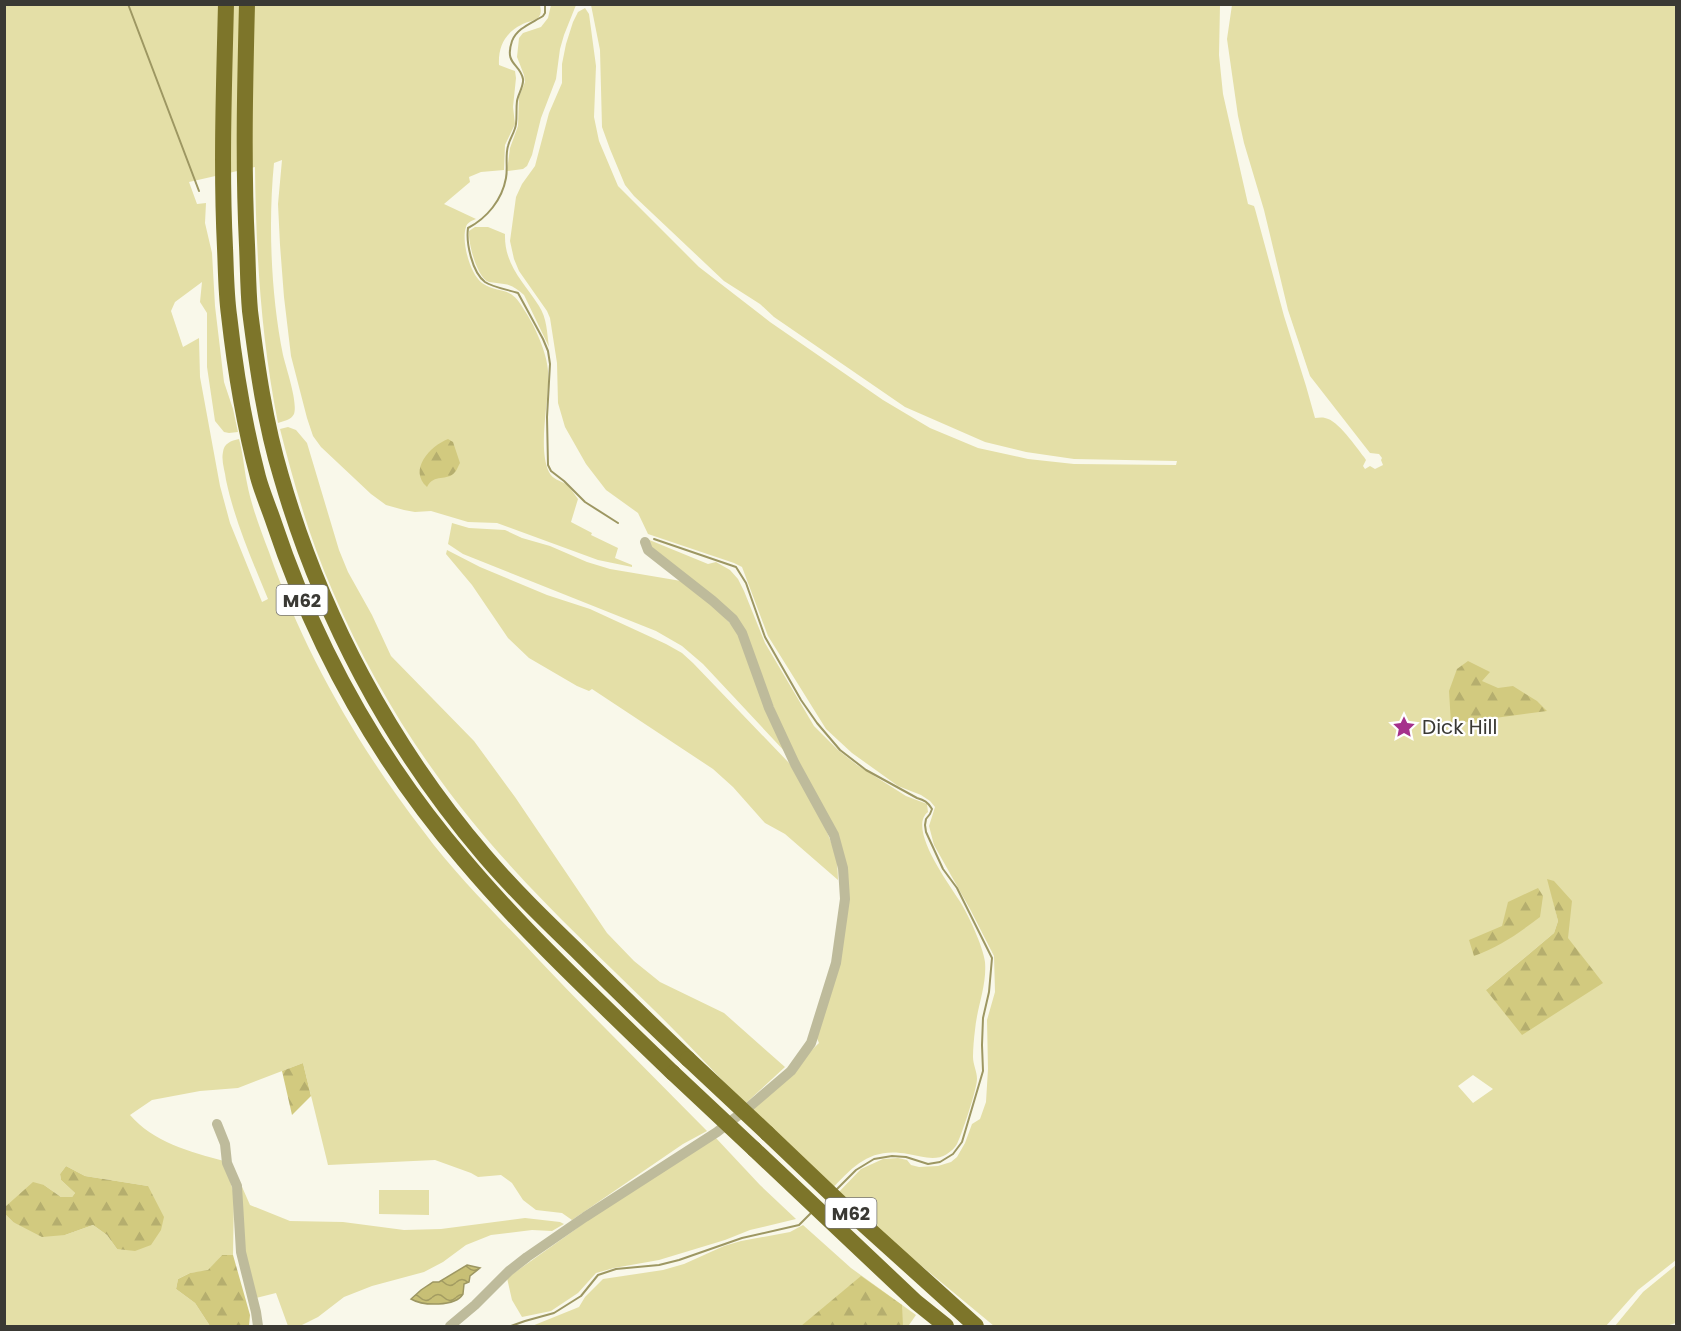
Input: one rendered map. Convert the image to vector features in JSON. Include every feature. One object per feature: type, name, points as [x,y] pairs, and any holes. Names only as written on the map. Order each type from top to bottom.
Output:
[{"type":"highway","name":"M62","points":[[226,4],[223,124],[224,218],[228,312],[240,396],[258,477],[281,546],[305,607],[357,709],[401,778],[463,860],[532,935],[673,1073],[916,1302],[946,1326]]},
{"type":"highway","name":"M62","points":[[247,4],[244,122],[250,309],[268,426],[280,475],[299,535],[326,603],[371,695],[426,780],[483,854],[547,922],[852,1214],[976,1326]]},
{"type":"street","points":[[450,1326],[527,1257],[717,1132],[790,1071],[811,1043],[836,963],[845,899],[843,868],[834,835],[795,764],[770,708],[742,633],[733,619],[648,550],[645,542]]},
{"type":"street","points":[[217,1124],[225,1144],[227,1163],[237,1186],[241,1252],[258,1326]]},
{"type":"shaded area","points":[[5,5],[540,5],[539,17],[515,28],[507,36],[500,52],[499,65],[515,71],[516,78],[513,107],[515,124],[505,145],[504,170],[481,172],[469,177],[470,182],[444,204],[476,219],[467,224],[465,233],[470,265],[482,283],[508,293],[518,301],[539,338],[548,371],[544,436],[546,462],[551,475],[567,485],[578,499],[571,522],[618,548],[615,558],[632,567],[598,560],[497,523],[468,522],[431,511],[415,512],[386,505],[321,447],[313,436],[307,418],[291,356],[284,297],[278,204],[282,160],[274,163],[271,210],[272,259],[279,332],[295,409],[293,416],[278,423],[267,359],[260,295],[255,167],[189,182],[197,204],[206,203],[205,223],[212,253],[215,306],[224,382],[238,432],[224,432],[215,421],[207,367],[207,313],[200,302],[202,282],[175,302],[171,311],[183,347],[199,338],[200,377],[220,486],[230,523],[262,602],[268,599],[239,526],[223,462],[226,444],[239,439],[251,500],[283,590],[316,663],[377,767],[437,849],[465,882],[707,1131],[683,1144],[572,1220],[562,1213],[536,1210],[523,1200],[512,1183],[501,1175],[478,1177],[435,1160],[328,1165],[303,1063],[238,1088],[200,1091],[152,1100],[130,1115],[150,1132],[173,1145],[224,1161],[234,1194],[233,1255],[222,1255],[208,1271],[190,1273],[178,1279],[176,1289],[195,1303],[210,1326],[5,1326],[5,1214],[13,1222],[65,1235],[93,1225],[107,1235],[117,1249],[148,1186],[85,1176],[66,1166],[60,1174],[61,1180],[75,1193],[72,1197],[61,1197],[44,1185],[5,1207]]},
{"type":"shaded area","points":[[551,5],[576,5],[564,35],[556,79],[541,118],[532,155],[523,169],[507,171],[510,148],[518,126],[519,97],[525,82],[517,57],[519,38],[523,33],[541,27],[548,18]]},
{"type":"shaded area","points":[[591,5],[1220,5],[1219,55],[1223,94],[1248,204],[1254,206],[1255,209],[1315,418],[1325,418],[1335,424],[1346,434],[1366,460],[1363,466],[1365,469],[1370,466],[1375,469],[1383,465],[1382,458],[1379,454],[1370,453],[1310,376],[1288,310],[1238,116],[1227,39],[1232,5],[1676,5],[1676,1260],[1638,1290],[1606,1326],[994,1326],[836,1195],[861,1169],[883,1159],[907,1160],[911,1165],[919,1167],[938,1166],[951,1162],[957,1157],[972,1124],[980,1119],[986,1102],[987,1020],[995,992],[994,956],[934,845],[929,826],[935,807],[921,795],[898,786],[852,753],[826,729],[768,636],[742,567],[648,534],[638,513],[606,490],[586,464],[565,427],[558,403],[557,363],[550,318],[519,271],[510,241],[516,197],[535,166],[549,113],[562,83],[562,64],[566,44],[578,12],[585,8],[589,14],[596,66],[594,117],[599,141],[618,186],[699,267],[770,322],[883,400],[930,428],[978,448],[1028,459],[1074,464],[1176,465],[1177,461],[1074,459],[1026,452],[985,442],[905,407],[774,317],[760,304],[724,281],[625,185],[602,127],[600,50]],"holes":[[[1548,879],[1568,938],[1486,990],[1554,933],[1558,921]],[[1473,1075],[1493,1089],[1473,1103],[1458,1086]]]},
{"type":"shaded area","points":[[475,227],[488,227],[505,234],[511,264],[544,316],[549,347],[524,295],[510,285],[489,282],[481,274],[474,260],[469,236],[469,231]]},
{"type":"shaded area","points":[[288,427],[296,430],[307,443],[339,550],[391,656],[474,741],[515,797],[607,933],[634,961],[660,982],[724,1013],[785,1067],[745,1104],[677,1032],[514,870],[450,794],[412,739],[361,653],[317,552],[303,512],[280,429]]},
{"type":"shaded area","points":[[452,523],[469,528],[505,530],[610,569],[687,582],[708,599],[737,631],[788,755],[703,664],[682,646],[656,631],[463,554],[448,544]]},
{"type":"shaded area","points":[[647,539],[708,564],[716,562],[730,570],[744,591],[765,643],[814,726],[857,765],[906,796],[927,804],[928,812],[923,820],[926,843],[971,922],[985,962],[985,979],[973,1047],[976,1084],[957,1144],[947,1154],[937,1158],[895,1153],[873,1156],[856,1166],[831,1190],[750,1110],[819,1043],[816,1036],[841,958],[847,874],[794,758],[743,631],[653,552]]},
{"type":"shaded area","points":[[447,550],[480,567],[547,595],[590,609],[682,653],[790,764],[825,827],[837,857],[838,880],[785,834],[765,823],[733,787],[713,769],[592,689],[589,691],[577,686],[529,658],[508,638],[472,585],[446,554]]},
{"type":"shaded area","points":[[715,1137],[796,1219],[750,1230],[659,1260],[596,1273],[578,1293],[551,1311],[522,1317],[512,1300],[507,1278],[623,1193]]},
{"type":"shaded area","points":[[239,1180],[250,1205],[290,1221],[343,1222],[404,1230],[441,1229],[525,1218],[564,1224],[552,1231],[532,1230],[491,1235],[466,1245],[443,1262],[424,1272],[372,1286],[344,1297],[318,1317],[300,1326],[288,1326],[276,1293],[256,1298],[244,1253]]},
{"type":"shaded area","points":[[379,1190],[429,1190],[429,1215],[379,1214]]},
{"type":"shaded area","points":[[803,1225],[851,1268],[916,1315],[909,1325],[911,1326],[532,1326],[579,1307],[585,1297],[603,1279],[663,1270],[684,1264],[724,1246],[790,1232]]},
{"type":"shaded area","points":[[1676,1265],[1676,1323],[1666,1326],[1615,1326],[1643,1292]]},
{"type":"green space","points":[[448,439],[453,442],[460,463],[452,475],[433,480],[427,487],[420,473],[424,459],[434,447]]},
{"type":"green space","points":[[1468,661],[1490,672],[1482,681],[1498,688],[1513,686],[1537,701],[1547,711],[1451,724],[1449,691],[1457,669]]},
{"type":"green space","points":[[1547,879],[1554,881],[1572,901],[1568,938],[1603,983],[1522,1035],[1486,990],[1554,933],[1558,921]]},
{"type":"green space","points":[[1538,888],[1543,896],[1540,917],[1508,939],[1474,956],[1469,940],[1502,926],[1508,902]]},
{"type":"green space","points":[[303,1063],[311,1096],[292,1115],[282,1071]]},
{"type":"green space","points":[[66,1166],[85,1176],[148,1186],[164,1217],[161,1230],[151,1245],[135,1251],[117,1249],[107,1235],[93,1225],[65,1235],[42,1237],[13,1222],[5,1214],[5,1207],[33,1182],[44,1185],[61,1197],[72,1197],[75,1193],[61,1180],[60,1174]]},
{"type":"green space","points":[[222,1255],[233,1255],[250,1315],[249,1326],[210,1326],[195,1303],[176,1289],[178,1279],[190,1273],[208,1270]]},
{"type":"green space","points":[[861,1276],[902,1305],[903,1326],[801,1326]]},
{"type":"water","points":[[467,1265],[480,1268],[470,1276],[469,1282],[464,1284],[463,1294],[459,1298],[439,1304],[423,1303],[411,1299],[433,1282],[439,1282]]},
{"type":"waterway","points":[[128,4],[199,191]]},
{"type":"waterway","points":[[545,4],[543,16],[521,29],[512,41],[511,59],[521,74],[523,82],[517,101],[515,127],[507,150],[506,178],[501,194],[493,207],[468,228],[468,241],[473,264],[480,277],[492,285],[518,293],[548,351],[550,364],[547,417],[548,465],[551,471],[585,502],[618,523]]},
{"type":"waterway","points":[[654,539],[736,567],[746,583],[765,637],[817,723],[840,750],[866,770],[929,805],[932,809],[926,819],[926,832],[943,869],[957,888],[992,958],[989,992],[983,1018],[983,1071],[962,1142],[953,1154],[940,1162],[928,1164],[906,1157],[892,1156],[874,1159],[856,1170],[836,1190]]},
{"type":"waterway","points":[[511,1326],[554,1313],[581,1296],[598,1275],[616,1269],[659,1265],[742,1238],[799,1225],[812,1212]]},
{"type":"place","name":"Dick Hill","points":[[1404,727]]}]
